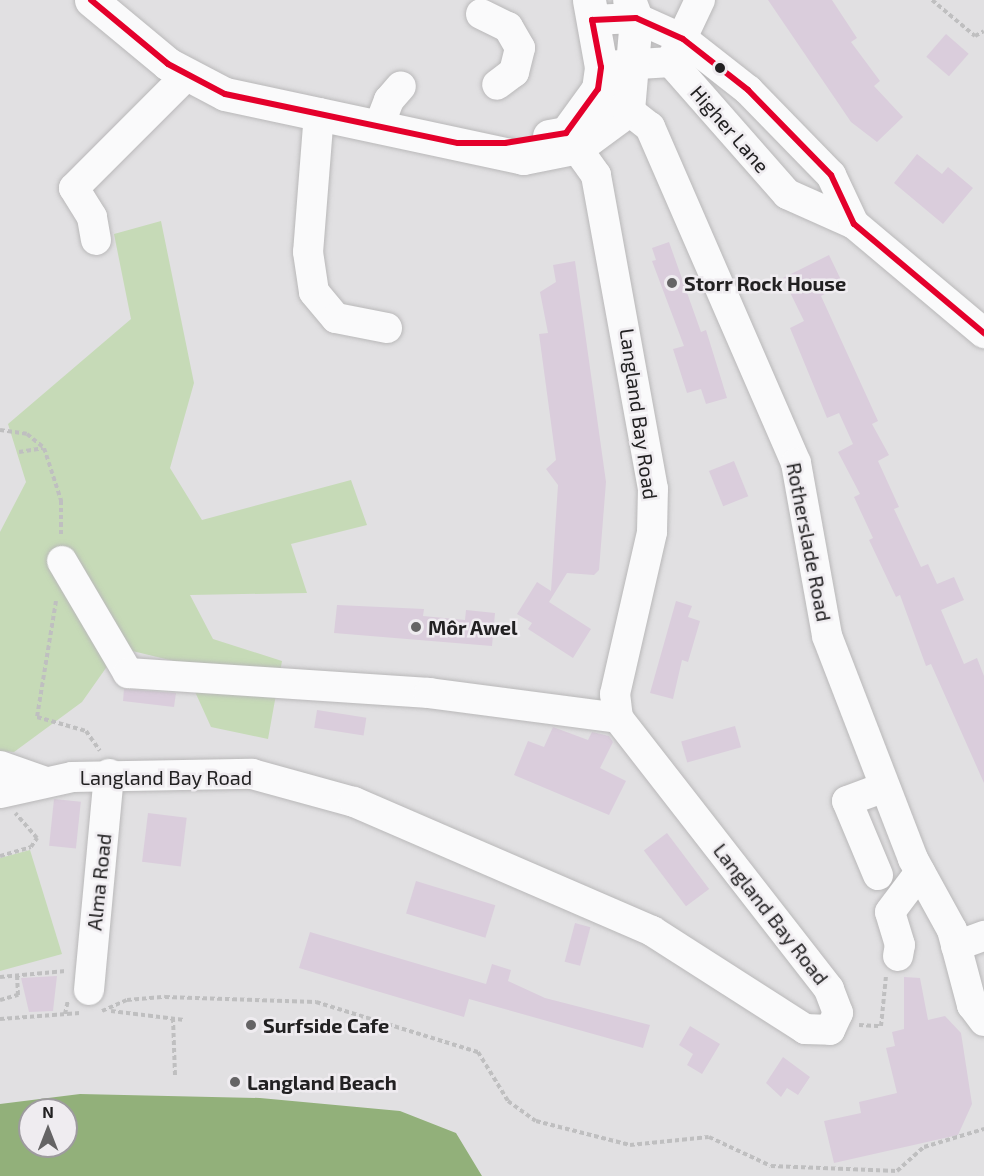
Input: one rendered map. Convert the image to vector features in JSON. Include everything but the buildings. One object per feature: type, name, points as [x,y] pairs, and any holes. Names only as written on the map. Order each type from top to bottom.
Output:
[{"type":"main road","points":[[91,0],[188,74],[225,94],[458,143],[505,143],[578,130],[628,110],[635,62],[633,9]]},
{"type":"main road","points":[[578,130],[601,67],[591,10]]},
{"type":"street","points":[[601,67],[635,62],[677,50],[700,0]]},
{"type":"street","name":"Higher Lane","points":[[591,10],[633,9],[677,50],[787,194],[854,224],[984,333]]},
{"type":"street","points":[[481,14],[508,27],[520,48],[514,72],[497,85]]},
{"type":"street","name":"Higher Lane","points":[[677,50],[748,90],[831,175],[854,224]]},
{"type":"street","points":[[96,240],[92,217],[74,188],[188,74]]},
{"type":"street","points":[[379,126],[389,100],[401,86]]},
{"type":"street","name":"Rotherslade Road","points":[[628,110],[650,127],[796,463],[827,636],[920,872],[956,946],[972,1005],[984,1021]]},
{"type":"street","points":[[320,113],[308,252],[314,292],[336,318],[387,327]]},
{"type":"street","name":"Langland Bay Road","points":[[7,802],[46,782],[109,774],[252,774],[354,802],[652,932],[805,1029],[830,1030],[834,1024],[836,1000],[829,989],[618,718],[615,694],[652,532],[653,489],[611,238],[596,176],[578,130]]},
{"type":"street","points":[[62,556],[128,673],[429,693],[618,718]]},
{"type":"street","points":[[0,766],[46,782]]},
{"type":"street","name":"Alma Road","points":[[90,980],[109,774]]},
{"type":"street","points":[[878,874],[847,801],[885,787]]},
{"type":"street","points":[[892,961],[900,945],[890,912],[920,872]]},
{"type":"street","points":[[956,946],[984,936]]},
{"type":"path","points":[[932,0],[975,36],[984,31]]},
{"type":"path","points":[[0,429],[27,434],[44,448],[61,500],[62,556]]},
{"type":"path","points":[[20,452],[44,448]]},
{"type":"path","points":[[57,598],[37,717],[86,731],[98,744]]},
{"type":"path","points":[[0,856],[31,847],[36,838],[7,802]]},
{"type":"path","points":[[834,1024],[881,1026],[892,961]]},
{"type":"path","points":[[0,977],[17,975],[90,980]]},
{"type":"path","points":[[0,1000],[18,995],[17,975]]},
{"type":"path","points":[[111,1010],[127,1000],[165,997],[316,1002],[478,1052],[508,1101],[536,1121],[630,1145],[710,1137],[771,1166],[897,1171],[924,1147],[984,1129]]},
{"type":"path","points":[[0,1019],[111,1010],[128,1017],[173,1017],[184,1020]]},
{"type":"path","points":[[173,1017],[175,1076]]},
{"type":"shaded area","points":[[161,221],[194,383],[170,468],[202,520],[351,480],[367,525],[291,544],[307,593],[190,595],[213,639],[282,661],[268,739],[211,727],[182,663],[120,648],[82,702],[14,752],[0,751],[0,532],[26,482],[8,424],[131,319],[114,234]]},
{"type":"shaded area","points":[[30,850],[62,954],[0,971],[0,858]]},
{"type":"shaded area","points":[[80,1094],[260,1098],[400,1111],[456,1133],[482,1176],[0,1176],[0,1104],[18,1102],[18,1158],[78,1158],[78,1098],[48,1098]]},
{"type":"transit line","points":[[91,0],[168,64],[225,94],[458,143],[505,143],[566,133],[598,89],[601,67],[592,20],[636,18],[683,39],[748,90],[831,175],[854,224],[984,333]]},
{"type":"place","name":"Storr Rock House","points":[[672,283]]},
{"type":"place","name":"Môr Awel","points":[[416,627]]},
{"type":"place","name":"Surfside Cafe","points":[[251,1025]]},
{"type":"place","name":"Langland Beach","points":[[235,1082]]}]
